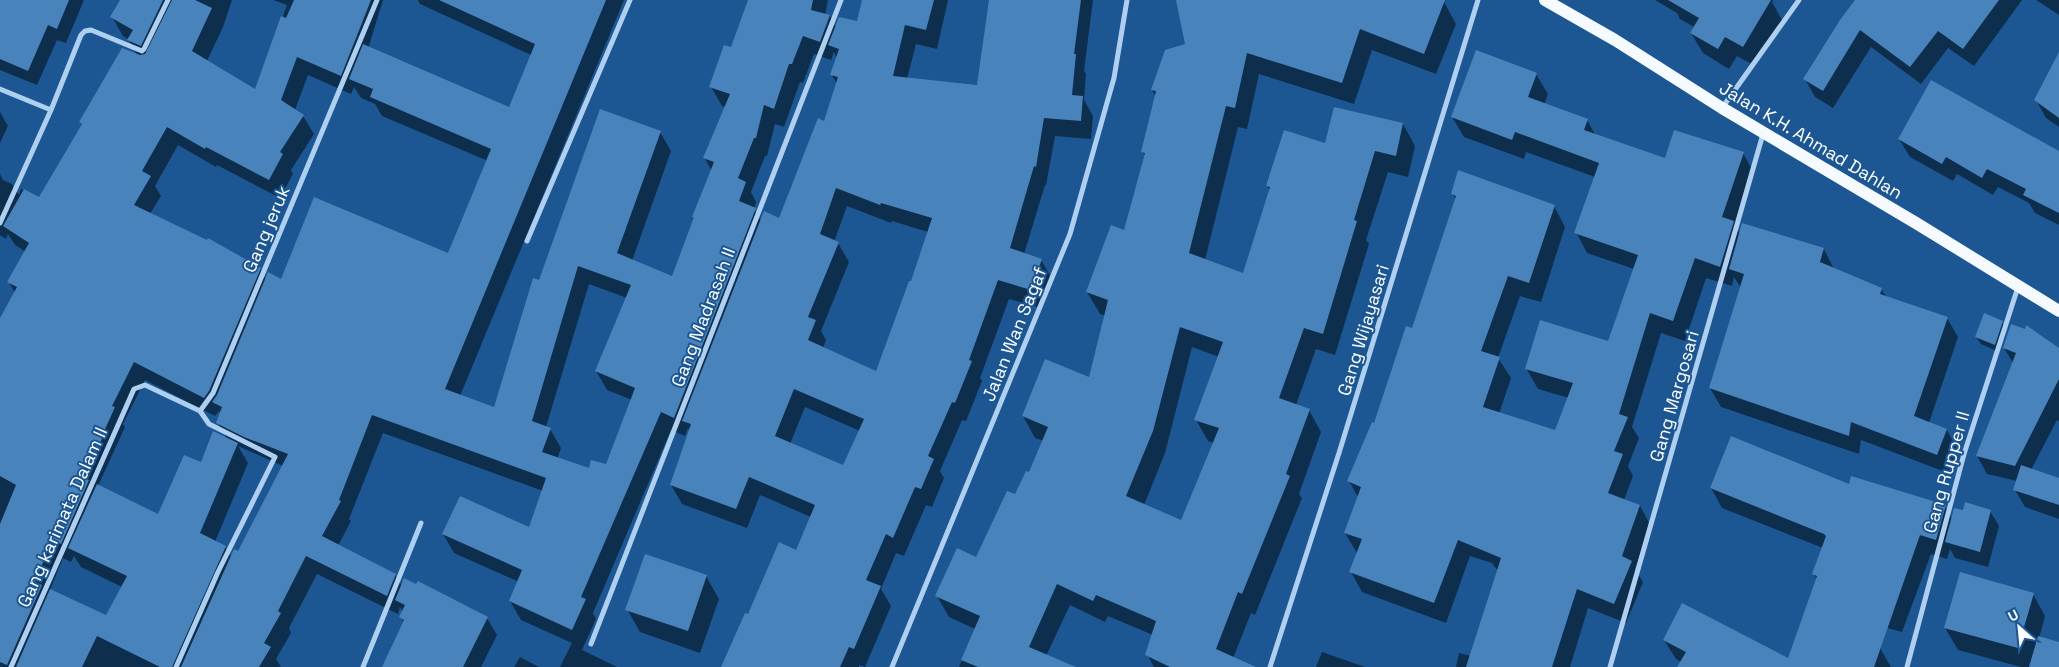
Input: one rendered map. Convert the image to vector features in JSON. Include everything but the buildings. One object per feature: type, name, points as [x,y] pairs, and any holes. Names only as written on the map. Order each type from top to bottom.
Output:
[{"type":"main road","name":"Jalan K.H. Ahmad Dahlan","points":[[1545,0],[1615,40],[1722,108],[2059,311]]},
{"type":"street","points":[[0,223],[51,110],[81,35],[85,31],[91,30],[142,51],[168,0]]},
{"type":"street","name":"Gang jeruk","points":[[200,411],[213,393],[377,0]]},
{"type":"street","points":[[527,241],[630,0]]},
{"type":"street","name":"Gang Madrasah II","points":[[592,644],[840,0]]},
{"type":"street","name":"Jalan Wan Sagaf","points":[[892,667],[1070,234],[1114,78],[1127,0]]},
{"type":"street","name":"Gang Wijayasari","points":[[1270,667],[1339,453],[1478,0]]},
{"type":"street","points":[[1722,108],[1798,0]]},
{"type":"street","points":[[0,89],[51,110]]},
{"type":"street","name":"Gang Margosari","points":[[1610,667],[1763,133]]},
{"type":"street","name":"Gang Rupper II","points":[[1907,667],[1964,454],[2018,286]]},
{"type":"street","name":"Gang karimata Dalam II","points":[[11,667],[134,390],[145,385],[200,411]]},
{"type":"street","points":[[176,667],[218,572],[275,457],[209,424],[200,411]]},
{"type":"street","points":[[363,667],[421,523]]}]
